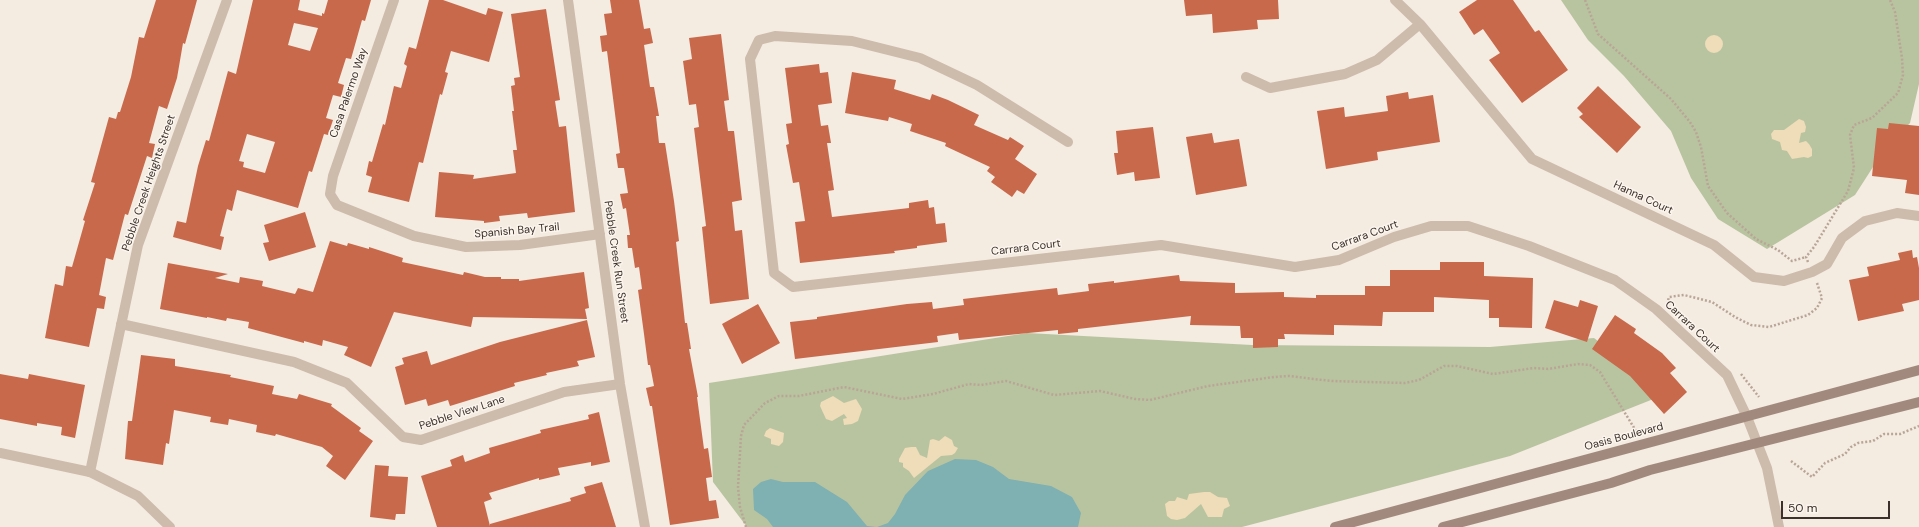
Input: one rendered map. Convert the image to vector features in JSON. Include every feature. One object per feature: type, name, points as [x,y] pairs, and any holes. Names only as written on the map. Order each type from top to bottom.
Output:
[{"type":"main road","name":"Oasis Boulevard","points":[[1336,527],[1919,370]]},
{"type":"main road","points":[[1443,527],[1610,483],[1650,470],[1919,402]]},
{"type":"street","name":"Pebble Creek Heights Street","points":[[90,472],[138,245],[227,0]]},
{"type":"street","name":"Casa Palermo Way","points":[[330,194],[333,176],[394,0]]},
{"type":"street","name":"Pebble Creek Run Street","points":[[568,0],[620,384],[645,527]]},
{"type":"street","name":"Hanna Court","points":[[1395,0],[1420,24],[1532,159],[1714,245],[1754,277],[1784,281],[1812,272],[1827,264],[1842,238],[1865,221],[1897,213],[1919,216]]},
{"type":"street","points":[[1246,76],[1270,88],[1345,74],[1377,60],[1420,24]]},
{"type":"street","name":"Carrara Court","points":[[1068,142],[977,85],[920,58],[852,41],[776,36],[759,40],[750,59],[774,274],[793,287],[1161,245],[1296,267],[1339,260],[1394,237],[1431,226],[1468,226],[1529,246],[1615,280],[1656,309],[1728,375],[1747,417],[1767,468],[1780,527]]},
{"type":"street","name":"Spanish Bay Trail","points":[[330,194],[337,205],[414,236],[466,247],[520,245],[600,234]]},
{"type":"street","name":"Pebble View Lane","points":[[121,324],[294,362],[347,384],[403,437],[421,440],[564,392],[620,384]]},
{"type":"street","points":[[0,453],[90,472],[138,496],[170,527]]},
{"type":"path","points":[[1585,0],[1598,34],[1671,99],[1690,122],[1696,132],[1701,147],[1708,186],[1727,213],[1756,239],[1778,250],[1792,261],[1806,256],[1814,247],[1848,191],[1854,168],[1850,135],[1854,125],[1872,118],[1898,93],[1903,75],[1902,58],[1894,12],[1890,0]]},
{"type":"path","points":[[1672,309],[1667,304],[1669,298],[1684,296],[1712,302],[1735,317],[1751,325],[1769,327],[1808,315],[1817,308],[1822,298],[1806,256]]},
{"type":"path","points":[[746,527],[740,507],[738,487],[741,436],[744,425],[765,403],[779,396],[799,396],[844,387],[856,388],[890,398],[902,399],[933,394],[969,384],[981,385],[1006,380],[1054,395],[1100,391],[1135,399],[1150,400],[1208,386],[1274,376],[1289,376],[1331,381],[1405,382],[1419,380],[1444,366],[1457,366],[1493,374],[1534,368],[1548,369],[1578,364],[1590,365],[1600,372],[1636,431]]},
{"type":"path","points":[[1737,369],[1759,398]]},
{"type":"path","points":[[1791,461],[1812,477],[1825,463],[1845,454],[1851,447],[1858,443],[1873,441],[1884,434],[1900,434],[1919,426]]},
{"type":"green space","points":[[1561,0],[1919,0],[1919,84],[1910,123],[1882,153],[1855,195],[1767,249],[1718,219],[1691,178],[1671,131],[1624,76],[1588,40]]},
{"type":"green space","points":[[1027,333],[1252,345],[1490,347],[1594,338],[1666,394],[1510,456],[1242,527],[747,527],[713,482],[709,383]]},
{"type":"sand","points":[[1714,35],[1720,38],[1723,44],[1720,50],[1714,53],[1708,50],[1705,44],[1708,38]]},
{"type":"sand","points":[[1799,119],[1804,121],[1806,127],[1805,132],[1801,133],[1799,143],[1806,141],[1809,144],[1812,149],[1812,156],[1808,158],[1804,157],[1792,159],[1787,151],[1782,150],[1780,142],[1772,139],[1771,134],[1774,130],[1784,130]]},
{"type":"sand","points":[[833,396],[844,403],[856,399],[862,409],[858,421],[852,424],[844,425],[843,419],[847,418],[844,414],[832,421],[826,419],[820,406],[821,402]]},
{"type":"sand","points":[[770,428],[784,433],[783,442],[779,446],[771,444],[771,439],[764,436],[766,431]]},
{"type":"sand","points":[[945,436],[952,440],[954,446],[958,448],[955,453],[952,455],[941,456],[914,478],[909,471],[903,467],[903,463],[899,462],[905,448],[911,447],[916,447],[920,455],[927,458],[930,440],[933,439],[939,441]]},
{"type":"sand","points":[[1210,492],[1218,497],[1227,498],[1230,506],[1224,509],[1222,517],[1208,517],[1201,504],[1185,518],[1177,520],[1171,519],[1167,516],[1165,504],[1169,501],[1175,501],[1177,497],[1187,500],[1189,494]]},
{"type":"water","points":[[955,459],[976,460],[993,467],[1009,479],[1051,486],[1072,497],[1081,513],[1078,527],[877,527],[888,523],[895,514],[905,495],[928,471]]},
{"type":"water","points":[[771,479],[783,482],[815,482],[847,502],[867,526],[877,527],[773,527],[767,519],[754,510],[753,489],[761,482]]},
{"type":"building","points":[[156,0],[197,0],[185,44],[183,43],[177,78],[167,109],[159,106],[149,143],[155,144],[152,158],[147,156],[128,215],[125,214],[113,260],[106,258],[99,295],[106,297],[104,309],[97,308],[89,347],[45,338],[55,284],[63,286],[66,266],[72,267],[85,221],[83,220],[95,183],[91,182],[109,117],[116,119],[118,112],[120,112],[131,77],[139,37],[144,38]]},
{"type":"building","points":[[253,0],[300,0],[298,10],[322,16],[328,0],[371,0],[365,21],[362,20],[351,59],[346,58],[338,83],[344,85],[341,97],[333,95],[326,118],[333,120],[328,135],[324,134],[312,172],[309,171],[298,208],[237,190],[232,211],[227,209],[220,236],[224,237],[221,250],[173,237],[177,221],[186,223],[198,166],[206,140],[209,141],[228,71],[236,74]],"holes":[[[294,23],[318,28],[310,51],[288,45]],[[247,134],[275,142],[265,173],[243,167],[244,162],[239,161]]]},
{"type":"building","points":[[429,0],[443,0],[486,15],[488,8],[503,12],[489,62],[451,51],[445,72],[448,73],[442,95],[440,94],[423,163],[419,162],[409,202],[368,192],[372,177],[366,175],[369,161],[372,162],[383,124],[385,125],[394,86],[401,88],[407,66],[404,64],[409,47],[416,49]]},
{"type":"building","points":[[610,0],[639,0],[644,29],[650,28],[653,43],[644,45],[650,87],[654,87],[659,116],[656,116],[659,143],[665,143],[674,201],[679,241],[676,242],[685,323],[687,323],[691,349],[689,349],[698,397],[704,449],[708,448],[712,477],[706,478],[709,501],[716,500],[719,518],[670,525],[652,406],[650,406],[646,388],[654,386],[650,365],[648,365],[638,290],[642,289],[639,267],[635,268],[632,248],[628,248],[627,235],[630,235],[626,208],[623,209],[620,194],[628,193],[624,168],[618,168],[616,154],[620,153],[607,51],[602,52],[600,36],[607,35],[604,14],[612,13]]},
{"type":"building","points":[[1184,0],[1278,0],[1279,19],[1257,20],[1258,29],[1213,33],[1212,14],[1186,16]]},
{"type":"building","points":[[1477,0],[1513,0],[1535,32],[1539,30],[1568,70],[1522,103],[1489,60],[1500,53],[1483,29],[1474,35],[1459,12]]},
{"type":"building","points":[[546,9],[560,100],[555,101],[559,127],[566,126],[575,212],[528,218],[527,213],[499,216],[500,221],[484,223],[484,221],[435,217],[439,172],[474,175],[473,179],[516,173],[513,150],[517,150],[512,111],[514,111],[511,86],[515,85],[514,78],[520,77],[511,14]]},
{"type":"building","points":[[721,34],[729,100],[724,101],[728,131],[734,131],[742,200],[732,202],[735,231],[742,230],[749,299],[710,304],[702,227],[706,226],[694,128],[699,127],[696,104],[689,105],[683,61],[692,59],[689,38]]},
{"type":"building","points":[[819,64],[820,73],[828,72],[832,103],[818,105],[821,126],[828,125],[831,143],[827,143],[834,190],[828,191],[832,217],[909,208],[909,203],[928,200],[929,208],[934,207],[936,224],[945,223],[947,242],[917,246],[917,248],[894,251],[895,253],[800,263],[795,222],[805,221],[799,182],[793,183],[786,145],[789,144],[786,124],[792,123],[785,68]]},
{"type":"building","points":[[852,72],[896,80],[894,89],[930,100],[932,94],[979,115],[974,125],[1008,140],[1010,137],[1024,146],[1015,159],[1037,174],[1024,194],[1017,190],[1012,197],[991,182],[995,177],[987,171],[990,167],[945,146],[946,143],[910,131],[912,124],[889,117],[888,121],[845,113]]},
{"type":"building","points":[[1598,86],[1641,127],[1617,153],[1579,117],[1583,114],[1577,108]]},
{"type":"building","points":[[1408,92],[1409,99],[1433,95],[1440,142],[1377,152],[1378,160],[1326,169],[1317,111],[1344,107],[1345,117],[1388,111],[1386,96]]},
{"type":"building","points":[[1889,123],[1919,126],[1919,195],[1905,193],[1907,180],[1872,176],[1877,128],[1888,129]]},
{"type":"building","points":[[1153,127],[1160,178],[1135,181],[1134,172],[1117,175],[1114,153],[1118,153],[1116,131]]},
{"type":"building","points":[[1212,133],[1214,143],[1239,139],[1247,186],[1196,195],[1186,137]]},
{"type":"building","points":[[305,212],[316,247],[269,261],[263,243],[269,242],[264,225]]},
{"type":"building","points":[[330,241],[347,246],[348,243],[369,249],[369,247],[403,258],[402,262],[463,275],[464,272],[485,277],[519,279],[519,281],[584,272],[589,308],[585,309],[587,319],[473,317],[471,327],[394,312],[371,367],[344,355],[348,347],[323,340],[322,346],[304,341],[304,343],[248,328],[249,322],[227,318],[226,321],[160,309],[168,263],[228,274],[215,278],[239,283],[240,277],[263,281],[262,286],[295,294],[298,288],[313,292]]},
{"type":"building","points":[[1912,250],[1913,258],[1917,257],[1919,268],[1919,300],[1902,304],[1904,311],[1858,321],[1849,280],[1869,276],[1867,267],[1900,260],[1898,253]]},
{"type":"building","points":[[1440,262],[1484,262],[1484,276],[1533,278],[1532,328],[1499,327],[1499,318],[1489,318],[1489,300],[1434,297],[1434,312],[1383,312],[1382,326],[1334,325],[1334,335],[1284,334],[1285,339],[1278,339],[1278,347],[1253,348],[1253,338],[1241,338],[1240,326],[1190,325],[1191,316],[1078,329],[1078,332],[1058,334],[1058,330],[959,340],[958,333],[937,336],[938,342],[795,359],[790,322],[907,304],[932,302],[933,309],[964,305],[963,299],[1057,288],[1058,295],[1089,291],[1088,284],[1114,281],[1114,283],[1179,275],[1180,281],[1235,283],[1235,293],[1284,292],[1284,297],[1316,298],[1316,295],[1365,295],[1365,286],[1390,286],[1390,270],[1440,270]]},
{"type":"building","points":[[1554,300],[1578,307],[1580,300],[1598,306],[1587,342],[1545,328]]},
{"type":"building","points":[[758,304],[780,343],[742,364],[722,324]]},
{"type":"building","points":[[1615,315],[1636,329],[1634,333],[1662,353],[1676,368],[1670,373],[1687,392],[1664,414],[1630,376],[1592,349]]},
{"type":"building","points":[[587,320],[595,357],[577,361],[579,366],[546,373],[547,375],[514,383],[515,386],[450,406],[448,400],[428,406],[426,399],[405,405],[395,367],[404,364],[402,358],[427,351],[431,365],[500,342]]},
{"type":"building","points":[[141,355],[175,359],[175,366],[231,375],[230,377],[274,386],[272,394],[297,399],[299,394],[332,404],[331,406],[361,428],[359,431],[373,441],[345,480],[326,466],[333,456],[322,447],[276,434],[275,436],[256,432],[257,425],[229,419],[228,425],[210,422],[211,417],[174,410],[169,444],[166,443],[163,465],[125,459],[128,421],[132,421]]},
{"type":"building","points":[[0,374],[28,379],[29,374],[85,385],[75,438],[61,435],[62,427],[37,423],[37,426],[0,419]]},
{"type":"building","points":[[599,412],[610,462],[591,466],[591,462],[558,468],[560,475],[539,480],[539,478],[489,493],[492,499],[484,502],[490,526],[490,524],[571,501],[570,498],[586,493],[584,487],[602,482],[616,527],[437,527],[421,476],[452,466],[450,460],[463,455],[465,462],[490,453],[489,448],[541,433],[540,430],[589,419],[588,415]]},
{"type":"building","points":[[375,465],[389,466],[388,476],[408,477],[405,514],[396,514],[395,520],[370,517]]}]
